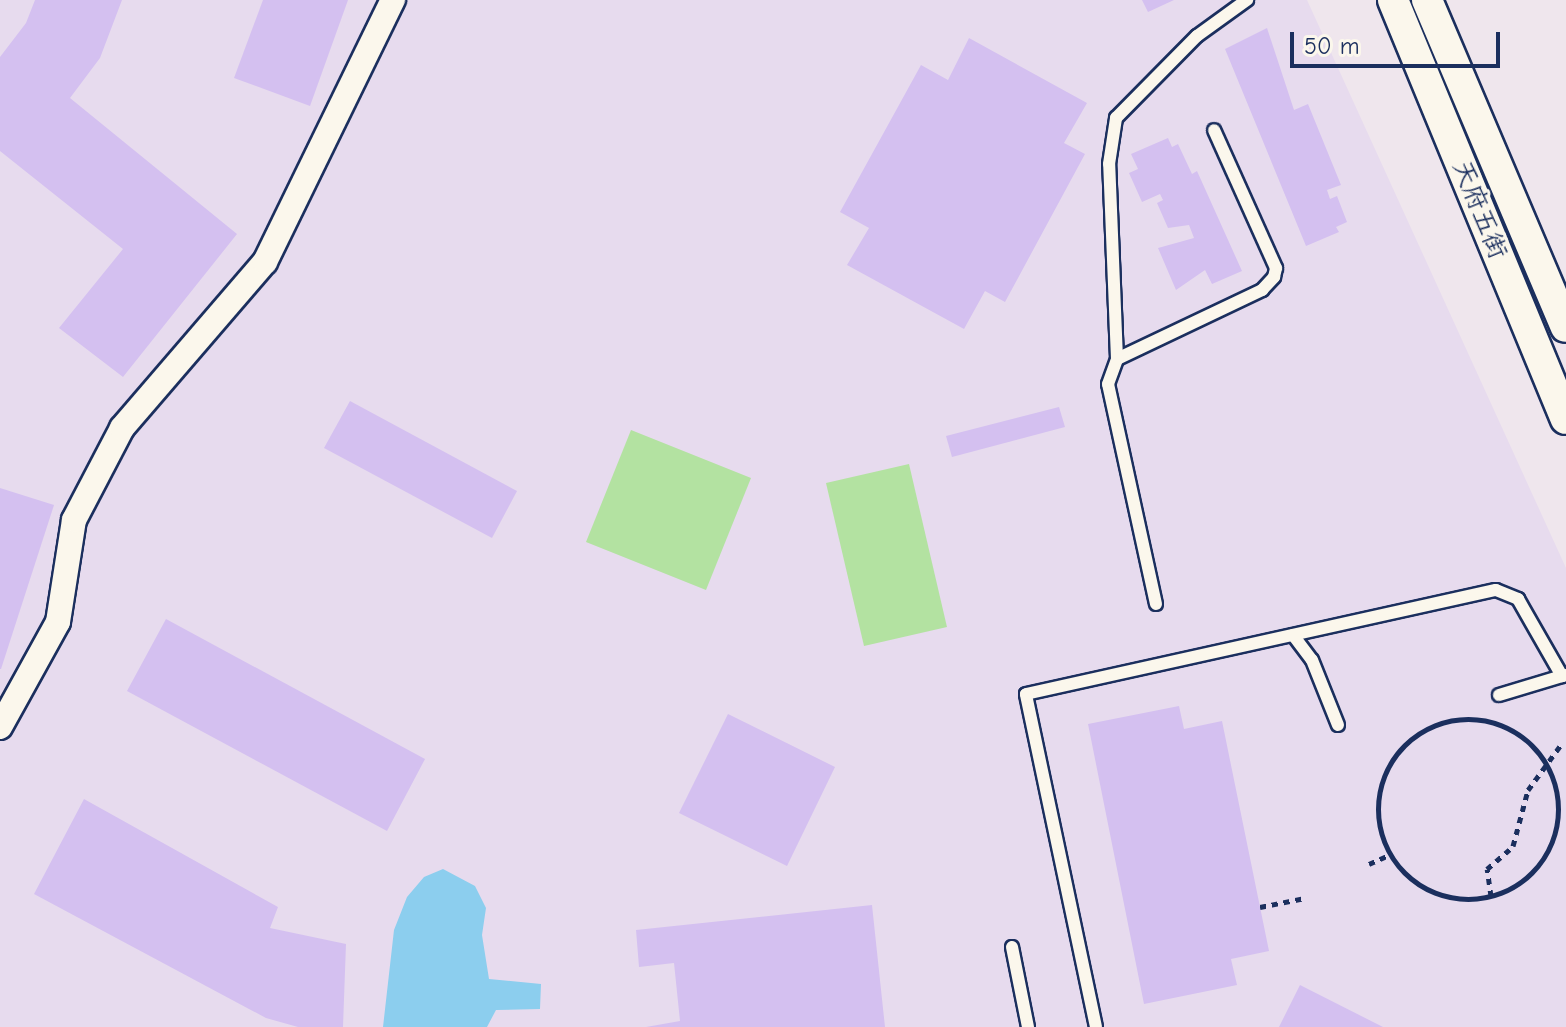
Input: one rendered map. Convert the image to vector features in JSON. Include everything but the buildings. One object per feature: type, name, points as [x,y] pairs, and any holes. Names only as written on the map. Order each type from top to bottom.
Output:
[{"type":"street","points":[[0,727],[58,622],[74,520],[122,428],[265,262],[393,0]]},
{"type":"street","name":"天府五街","points":[[1393,0],[1566,419]]},
{"type":"street","name":"天府五街","points":[[1427,0],[1566,327]]},
{"type":"lane","points":[[1156,604],[1108,384],[1117,359],[1109,164],[1116,118],[1197,36],[1247,0]]},
{"type":"lane","points":[[1117,359],[1262,290],[1274,277],[1276,268],[1214,130]]},
{"type":"lane","points":[[1096,1027],[1026,694],[1496,590],[1518,599],[1564,676],[1499,695]]},
{"type":"lane","points":[[1293,635],[1312,660],[1338,725]]},
{"type":"lane","points":[[1012,947],[1028,1027]]},
{"type":"path","points":[[1460,719],[1482,720],[1524,738],[1545,765],[1557,795],[1554,836],[1534,872],[1491,896],[1437,895],[1410,879],[1389,855],[1377,812],[1379,789],[1400,749],[1417,734],[1460,719]]},
{"type":"path","points":[[1491,896],[1487,869],[1513,846],[1528,790],[1563,742]]},
{"type":"path","points":[[1369,864],[1389,855]]},
{"type":"path","points":[[1260,907],[1305,898]]},
{"type":"shaded area","points":[[0,0],[1307,0],[1566,568],[1566,1027],[0,1027]]},
{"type":"green space","points":[[631,430],[751,478],[706,590],[586,542]]},
{"type":"green space","points":[[909,464],[947,627],[864,646],[826,483]]},
{"type":"water","points":[[443,869],[475,886],[486,908],[482,935],[489,979],[541,984],[540,1009],[496,1010],[487,1027],[383,1027],[394,930],[407,897],[424,877]]}]
